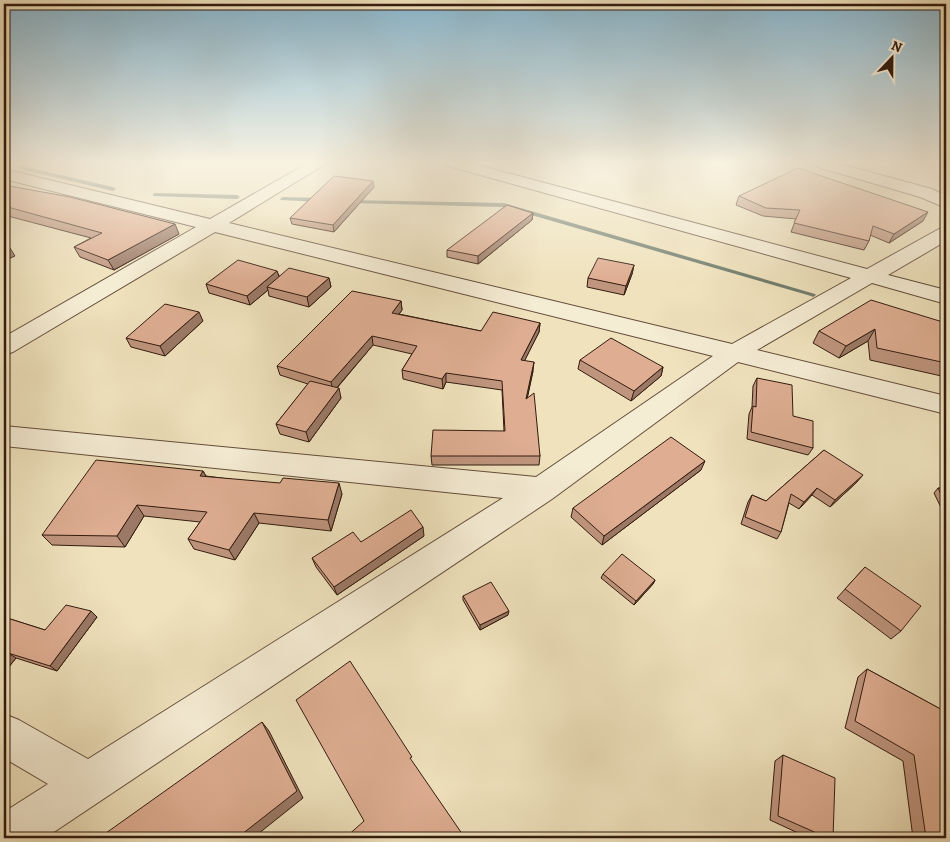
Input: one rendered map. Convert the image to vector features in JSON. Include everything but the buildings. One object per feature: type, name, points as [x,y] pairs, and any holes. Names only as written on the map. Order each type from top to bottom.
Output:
[{"type":"street","points":[[119,202],[946,405]]},
{"type":"street","points":[[4,347],[251,202]]},
{"type":"street","points":[[601,202],[946,297]]},
{"type":"street","points":[[5,838],[541,490],[734,353],[946,233]]},
{"type":"street","points":[[4,436],[541,490]]},
{"type":"street","points":[[4,735],[89,784]]},
{"type":"waterway","points":[[400,202],[504,205],[813,295]]}]
